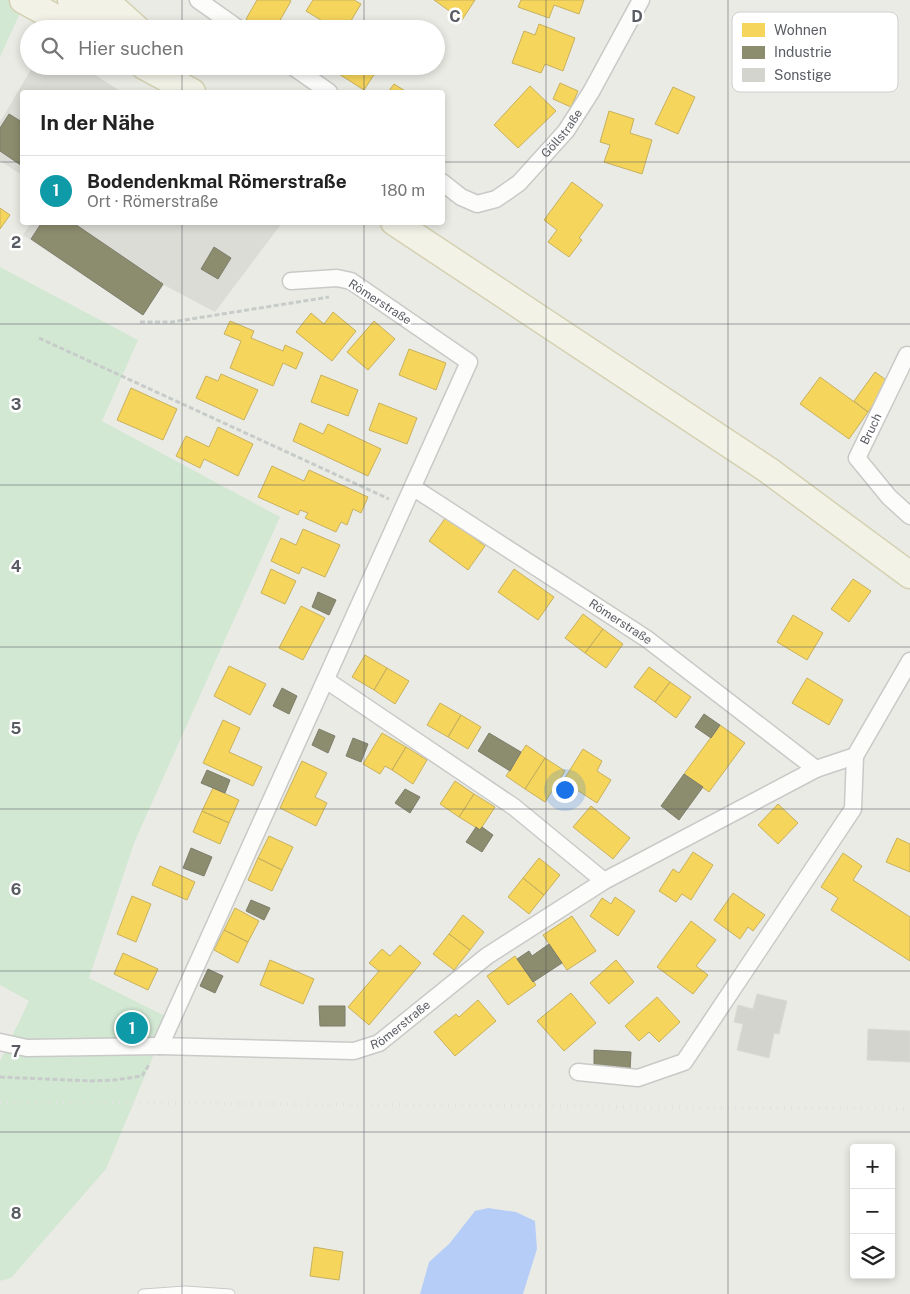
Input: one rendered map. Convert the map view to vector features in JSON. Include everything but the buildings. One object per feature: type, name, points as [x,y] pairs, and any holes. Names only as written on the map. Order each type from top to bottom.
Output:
[{"type":"main road","points":[[23,0],[60,20]]},
{"type":"main road","points":[[71,0],[99,20]]},
{"type":"main road","points":[[105,0],[127,20]]},
{"type":"main road","points":[[161,75],[188,90]]},
{"type":"main road","points":[[177,75],[199,90]]},
{"type":"main road","points":[[190,75],[207,90]]},
{"type":"main road","points":[[399,225],[768,470],[910,575]]},
{"type":"street","points":[[198,0],[226,20]]},
{"type":"street","name":"Göllstraße","points":[[445,184],[461,197],[477,204],[496,199],[519,183],[566,132],[591,92],[641,0]]},
{"type":"street","points":[[305,75],[327,90]]},
{"type":"street","name":"Römerstraße","points":[[160,1046],[406,506],[469,362],[351,281],[337,278],[291,281]]},
{"type":"street","name":"Bruch","points":[[907,355],[857,458],[889,497],[910,516]]},
{"type":"street","name":"Römerstraße","points":[[414,488],[647,639],[816,769]]},
{"type":"street","points":[[578,1072],[638,1078],[684,1062],[853,809],[855,756],[910,661]]},
{"type":"street","points":[[326,680],[514,807],[604,881]]},
{"type":"street","name":"Römerstraße","points":[[0,1042],[28,1048],[160,1046],[354,1051],[379,1043],[487,956],[604,881],[816,769],[855,756]]},
{"type":"lane","points":[[143,1294],[185,1291],[230,1294]]},
{"type":"path","points":[[140,322],[172,322],[366,291]]},
{"type":"path","points":[[39,338],[406,506]]},
{"type":"path","points":[[0,1077],[99,1081],[142,1076],[160,1046]]},
{"type":"shaded area","points":[[28,75],[95,75],[119,90],[20,90],[20,174],[0,161],[0,122]]},
{"type":"shaded area","points":[[30,225],[280,225],[215,312],[164,285],[143,315],[23,235]]},
{"type":"green space","points":[[0,0],[26,0],[0,57]]},
{"type":"green space","points":[[0,267],[138,340],[102,421],[280,517],[134,843],[89,978],[169,1018],[106,1169],[11,1278],[0,1281],[0,1061],[29,1001],[0,985]]},
{"type":"water","points":[[488,1208],[516,1212],[535,1221],[537,1249],[523,1294],[420,1294],[429,1262],[449,1244],[475,1211]]},
{"type":"railway","points":[[0,1102],[910,1109]]},
{"type":"place","name":"Bodendenkmal Römerstraße","points":[[132,1028]]}]
